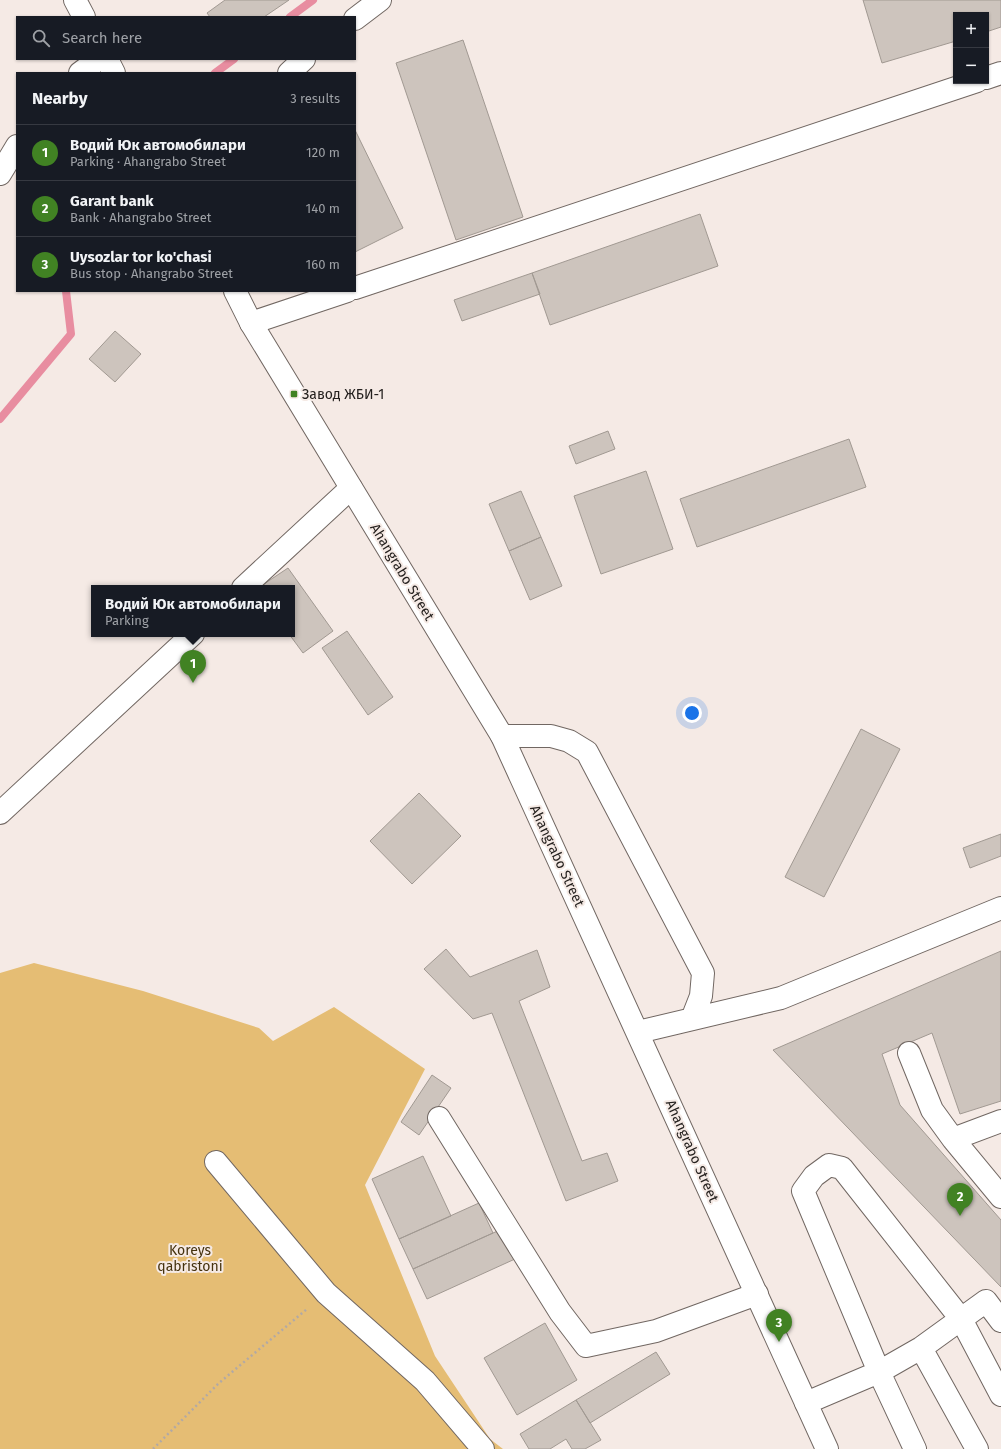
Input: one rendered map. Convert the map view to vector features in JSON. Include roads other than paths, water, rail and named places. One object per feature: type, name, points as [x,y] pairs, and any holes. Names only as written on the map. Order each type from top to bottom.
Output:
[{"type":"main road","points":[[75,0],[83,16]]},
{"type":"main road","points":[[356,18],[380,0]]},
{"type":"main road","points":[[81,72],[98,60]]},
{"type":"main road","points":[[108,60],[114,72]]},
{"type":"main road","points":[[290,72],[303,60]]},
{"type":"main road","points":[[989,77],[1001,73]]},
{"type":"main road","points":[[356,288],[968,84]]},
{"type":"main road","points":[[0,174],[16,148]]},
{"type":"main road","name":"Ahangrabo Street","points":[[236,292],[251,323],[502,736],[827,1449]]},
{"type":"main road","points":[[251,323],[344,292]]},
{"type":"main road","points":[[246,585],[351,488]]},
{"type":"main road","points":[[0,813],[190,637]]},
{"type":"main road","points":[[502,736],[551,736],[569,741],[586,752],[703,973],[701,996],[692,1019]]},
{"type":"main road","points":[[638,1032],[781,998],[1001,908]]},
{"type":"main road","points":[[909,1053],[932,1110],[953,1139],[1001,1197]]},
{"type":"main road","points":[[439,1118],[560,1312],[586,1346],[656,1331],[757,1294]]},
{"type":"main road","points":[[953,1139],[1001,1121]]},
{"type":"main road","points":[[216,1162],[326,1293],[425,1381],[483,1449]]},
{"type":"main road","points":[[915,1449],[879,1372],[803,1191],[814,1176],[828,1165],[842,1168],[961,1319],[1001,1395]]},
{"type":"main road","points":[[806,1403],[879,1372],[922,1348],[986,1301],[1001,1321]]},
{"type":"main road","points":[[922,1348],[977,1449]]},
{"type":"waterway","points":[[291,16],[313,0]]},
{"type":"waterway","points":[[216,72],[233,60]]},
{"type":"waterway","points":[[0,419],[71,334],[66,292]]},
{"type":"place","name":"Завод ЖБИ-1","points":[[294,394]]},
{"type":"place","name":"Водий Юк автомобилари","points":[[193,683]]},
{"type":"place","name":"Garant bank","points":[[960,1216]]},
{"type":"place","name":"Uysozlar tor ko'chasi","points":[[779,1342]]},
{"type":"park label","name":"Koreys qabristoni","points":[[190,1258]]}]
